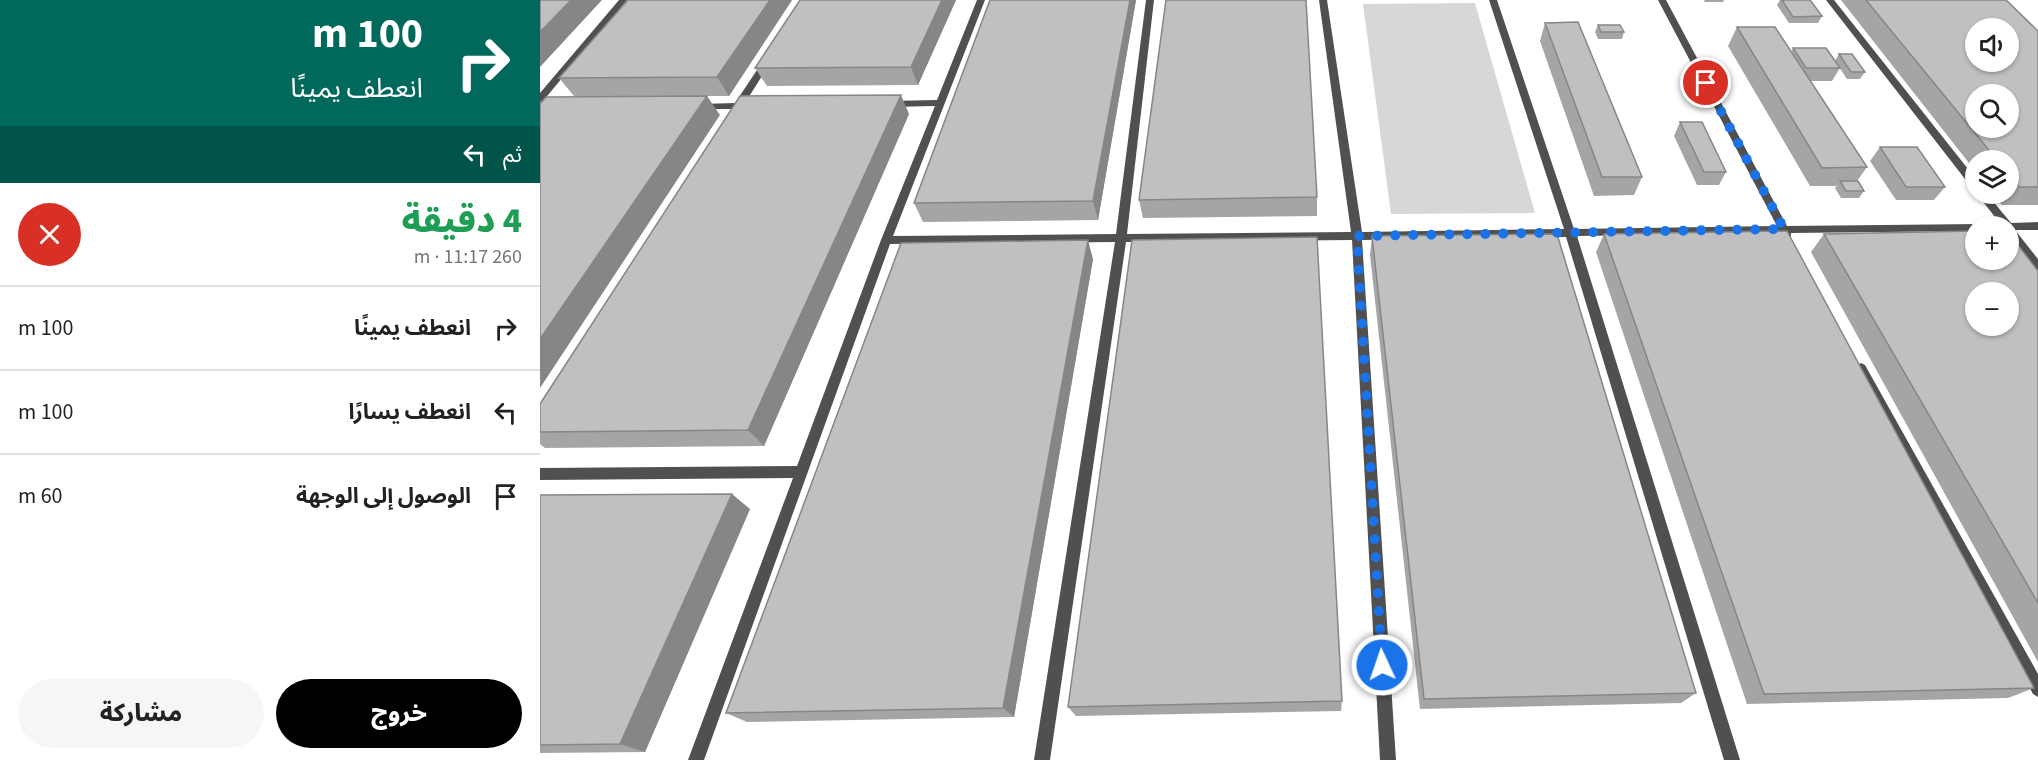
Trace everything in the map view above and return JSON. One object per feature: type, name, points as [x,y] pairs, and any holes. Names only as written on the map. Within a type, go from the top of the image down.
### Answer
[{"type":"street","points":[[540,99],[623,0]]},
{"type":"street","points":[[696,760],[799,472],[886,240],[981,0]]},
{"type":"street","points":[[1042,760],[1121,237],[1150,0]]},
{"type":"street","points":[[1323,0],[1357,236],[1388,760]]},
{"type":"street","points":[[1493,0],[1570,232],[1732,760]]},
{"type":"street","points":[[1662,0],[1796,250]]},
{"type":"street","points":[[1830,0],[1965,172]]},
{"type":"street","points":[[733,116],[775,48]]},
{"type":"street","points":[[880,104],[940,103]]},
{"type":"street","points":[[692,107],[762,106]]},
{"type":"street","points":[[540,108],[552,107]]},
{"type":"street","points":[[1990,204],[1999,216]]},
{"type":"street","points":[[2019,227],[2038,226]]},
{"type":"street","points":[[886,240],[1965,227]]},
{"type":"street","points":[[2019,242],[2038,267]]},
{"type":"street","points":[[1853,355],[2038,689]]},
{"type":"street","points":[[540,474],[799,472]]},
{"type":"shaded area","points":[[1475,3],[1535,213],[1391,214],[1363,4]]},
{"type":"building","points":[[540,0],[571,0],[540,32]]},
{"type":"building","points":[[628,0],[770,0],[717,77],[559,78]]},
{"type":"building","points":[[800,0],[942,0],[911,67],[755,68]]},
{"type":"building","points":[[990,0],[1130,0],[1093,201],[914,203]]},
{"type":"building","points":[[1166,0],[1306,0],[1317,197],[1139,200]]},
{"type":"building","points":[[1782,0],[1810,0],[1822,16],[1793,17]]},
{"type":"building","points":[[1866,0],[2006,0],[2038,31],[2038,187],[2019,187],[2019,150],[1989,150],[1979,138],[2019,138],[2019,84],[1965,84],[1965,121]]},
{"type":"building","points":[[1578,22],[1642,177],[1602,177],[1545,23]]},
{"type":"building","points":[[1598,25],[1620,25],[1624,32],[1601,32]]},
{"type":"building","points":[[1737,27],[1775,27],[1867,167],[1822,168]]},
{"type":"building","points":[[1793,48],[1826,48],[1840,68],[1806,68]]},
{"type":"building","points":[[1839,54],[1852,54],[1865,72],[1851,72]]},
{"type":"building","points":[[901,95],[748,430],[540,432],[540,404],[740,96]]},
{"type":"building","points":[[707,96],[540,339],[540,104],[546,97]]},
{"type":"building","points":[[1680,122],[1702,122],[1726,172],[1704,172]]},
{"type":"building","points":[[1880,147],[1917,147],[1945,187],[1906,187]]},
{"type":"building","points":[[1840,181],[1858,181],[1864,191],[1846,191]]},
{"type":"building","points":[[1787,231],[2034,688],[1764,694],[1604,234]]},
{"type":"building","points":[[1965,231],[1965,270],[2019,270],[2019,246],[2038,271],[2038,603],[1824,234]]},
{"type":"building","points":[[1557,234],[1696,693],[1424,699],[1372,236]]},
{"type":"building","points":[[1317,237],[1342,701],[1068,707],[1132,240]]},
{"type":"building","points":[[1088,240],[1003,708],[726,713],[901,243]]},
{"type":"building","points":[[732,494],[620,744],[540,745],[540,495]]},
{"type":"route","points":[[1382,665],[1357,236],[1784,229],[1706,83]]}]
